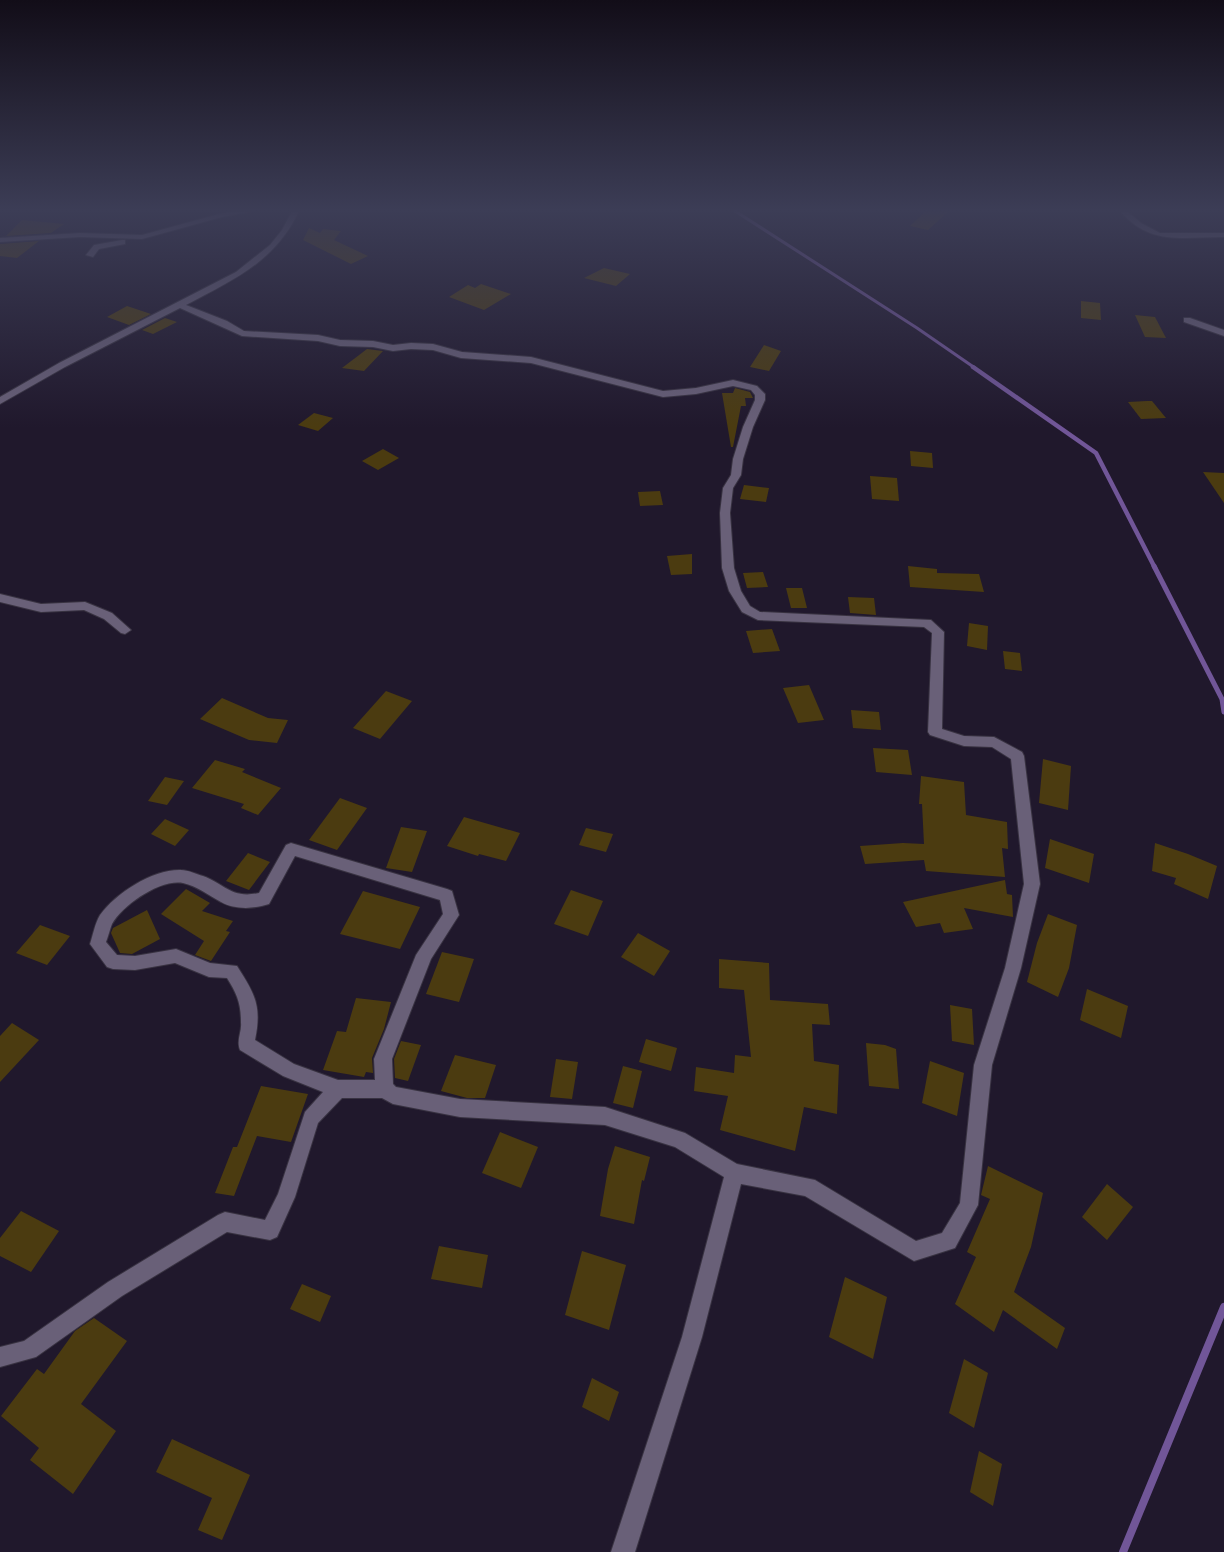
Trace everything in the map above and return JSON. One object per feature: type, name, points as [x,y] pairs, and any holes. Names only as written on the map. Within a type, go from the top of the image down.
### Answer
[{"type":"street","points":[[0,401],[119,335],[221,283]]},
{"type":"street","points":[[180,305],[224,323],[242,333],[318,338],[340,343],[373,344],[393,348],[411,346],[433,347],[461,356],[531,360],[663,394],[733,383],[754,388],[760,394],[760,400],[748,426],[738,459],[736,475],[728,488],[725,513],[728,568],[735,591],[746,609],[758,616],[928,623],[938,632],[935,732],[964,741],[994,742],[1017,756],[1032,884],[1013,968],[983,1065],[969,1205],[948,1241],[914,1251],[868,1220],[808,1187],[734,1173],[679,1139],[605,1116],[460,1108],[393,1095],[384,1089],[338,1089],[289,1070],[246,1044],[250,1024],[247,996],[231,971],[208,970],[176,956],[135,963],[112,962],[98,944],[106,920],[125,899],[151,882],[181,876],[201,882],[227,898],[250,902],[264,899],[291,849],[447,896],[451,915],[424,955],[382,1058],[384,1089]]},
{"type":"street","points":[[1187,320],[1224,333]]},
{"type":"street","points":[[0,391],[11,394]]},
{"type":"street","points":[[0,598],[41,608],[85,606],[108,616],[126,630]]},
{"type":"street","points":[[0,1358],[29,1350],[115,1290],[225,1222],[270,1230],[286,1198],[311,1118],[338,1089]]},
{"type":"street","points":[[623,1552],[692,1337],[734,1173]]},
{"type":"building","points":[[606,283],[619,283],[616,286]]},
{"type":"building","points":[[481,284],[511,294],[484,310],[449,297],[468,285],[475,288]]},
{"type":"building","points":[[1081,301],[1100,303],[1101,320],[1081,318]]},
{"type":"building","points":[[127,306],[151,314],[129,325],[107,317]]},
{"type":"building","points":[[1135,315],[1155,317],[1166,338],[1145,337]]},
{"type":"building","points":[[165,318],[177,322],[153,334],[142,330]]},
{"type":"building","points":[[764,345],[781,351],[769,371],[750,367]]},
{"type":"building","points":[[367,349],[383,351],[364,371],[342,368]]},
{"type":"building","points":[[735,388],[750,392],[753,398],[745,398],[746,406],[741,406],[733,447],[731,447],[722,393],[733,393]]},
{"type":"building","points":[[1152,401],[1166,418],[1141,419],[1128,402]]},
{"type":"building","points":[[314,413],[333,418],[318,431],[298,425]]},
{"type":"building","points":[[383,449],[399,458],[378,470],[362,461]]},
{"type":"building","points":[[910,451],[932,453],[933,468],[911,466]]},
{"type":"building","points":[[1203,472],[1224,473],[1224,503]]},
{"type":"building","points":[[870,476],[897,478],[899,501],[872,499]]},
{"type":"building","points":[[744,485],[769,488],[766,502],[740,499]]},
{"type":"building","points":[[660,491],[663,505],[640,506],[638,492]]},
{"type":"building","points":[[692,554],[692,574],[671,575],[667,556]]},
{"type":"building","points":[[908,566],[937,569],[937,573],[979,574],[984,592],[910,587]]},
{"type":"building","points":[[763,572],[768,587],[747,588],[743,573]]},
{"type":"building","points":[[786,588],[802,588],[807,608],[791,608]]},
{"type":"building","points":[[848,597],[874,598],[876,615],[850,613]]},
{"type":"building","points":[[969,623],[988,626],[987,650],[967,646]]},
{"type":"building","points":[[772,629],[780,651],[753,653],[746,631]]},
{"type":"building","points":[[1003,651],[1020,653],[1022,671],[1005,669]]},
{"type":"building","points":[[809,685],[824,720],[798,723],[783,688]]},
{"type":"building","points":[[386,691],[412,701],[380,739],[353,728]]},
{"type":"building","points":[[222,698],[268,718],[288,720],[277,743],[249,740],[200,719]]},
{"type":"building","points":[[851,710],[879,712],[881,730],[853,728]]},
{"type":"building","points":[[873,748],[908,750],[912,775],[876,772]]},
{"type":"building","points":[[1043,759],[1071,766],[1068,810],[1039,803]]},
{"type":"building","points":[[215,760],[245,769],[242,772],[281,788],[258,815],[241,808],[244,804],[192,788]]},
{"type":"building","points":[[921,776],[964,782],[966,815],[1007,822],[1008,849],[1002,848],[1005,877],[926,871],[924,860],[865,864],[860,846],[903,843],[924,844],[922,804],[919,804]]},
{"type":"building","points":[[165,777],[184,781],[167,805],[148,801]]},
{"type":"building","points":[[340,798],[367,808],[337,850],[309,840]]},
{"type":"building","points":[[464,817],[520,833],[506,861],[479,854],[478,856],[447,846]]},
{"type":"building","points":[[165,819],[189,830],[175,846],[151,834]]},
{"type":"building","points":[[401,827],[427,831],[412,872],[386,868]]},
{"type":"building","points":[[586,828],[613,834],[606,852],[579,845]]},
{"type":"building","points":[[1050,839],[1094,854],[1089,883],[1045,868]]},
{"type":"building","points":[[1155,843],[1217,866],[1208,899],[1174,884],[1176,878],[1152,871]]},
{"type":"building","points":[[248,853],[270,862],[249,890],[226,881]]},
{"type":"building","points":[[1005,880],[1007,894],[1012,895],[1013,917],[964,908],[973,929],[944,933],[940,923],[916,927],[903,902]]},
{"type":"building","points":[[186,889],[210,903],[202,911],[233,921],[226,931],[230,932],[211,961],[195,955],[204,941],[161,914]]},
{"type":"building","points":[[571,890],[603,901],[588,936],[554,924]]},
{"type":"building","points":[[363,891],[420,907],[400,949],[340,934]]},
{"type":"building","points":[[147,910],[160,939],[132,954],[120,953],[111,933],[113,928]]},
{"type":"building","points":[[1048,914],[1077,925],[1069,968],[1058,997],[1027,982],[1037,943]]},
{"type":"building","points":[[40,925],[70,936],[47,965],[16,953]]},
{"type":"building","points":[[638,933],[670,951],[654,976],[621,957]]},
{"type":"building","points":[[442,952],[474,959],[459,1002],[426,994]]},
{"type":"building","points":[[719,959],[769,963],[770,1000],[828,1004],[830,1025],[812,1024],[814,1061],[839,1065],[837,1114],[804,1107],[795,1151],[720,1130],[728,1096],[694,1091],[696,1067],[734,1073],[735,1055],[751,1057],[744,990],[719,988]]},
{"type":"building","points":[[1087,989],[1128,1006],[1121,1038],[1080,1020]]},
{"type":"building","points":[[356,998],[391,1002],[384,1029],[372,1058],[373,1073],[366,1072],[364,1077],[323,1070],[337,1031],[346,1032]]},
{"type":"building","points":[[950,1005],[972,1009],[974,1045],[952,1041]]},
{"type":"building","points":[[12,1023],[39,1040],[0,1082],[0,1036]]},
{"type":"building","points":[[646,1039],[677,1048],[671,1071],[639,1062]]},
{"type":"building","points":[[401,1041],[421,1045],[408,1081],[395,1078],[394,1059]]},
{"type":"building","points":[[866,1043],[885,1045],[896,1049],[899,1089],[869,1086]]},
{"type":"building","points":[[455,1055],[496,1065],[485,1098],[467,1098],[441,1091]]},
{"type":"building","points":[[556,1059],[578,1062],[572,1099],[550,1097]]},
{"type":"building","points":[[930,1061],[964,1073],[957,1116],[922,1103]]},
{"type":"building","points":[[623,1066],[642,1071],[633,1108],[613,1103]]},
{"type":"building","points":[[261,1086],[308,1094],[291,1142],[257,1136],[234,1196],[215,1193],[233,1147],[237,1147]]},
{"type":"building","points":[[500,1132],[538,1147],[521,1188],[482,1173]]},
{"type":"building","points":[[615,1146],[650,1157],[644,1181],[642,1180],[634,1224],[600,1216],[608,1169]]},
{"type":"building","points":[[988,1166],[1043,1193],[1031,1247],[1014,1292],[1065,1328],[1057,1349],[1003,1310],[994,1332],[955,1304],[976,1257],[967,1252],[990,1199],[981,1195]]},
{"type":"building","points":[[1107,1184],[1133,1207],[1107,1240],[1082,1217]]},
{"type":"building","points":[[21,1211],[59,1231],[31,1272],[0,1256],[0,1238]]},
{"type":"building","points":[[439,1246],[488,1255],[482,1288],[431,1279]]},
{"type":"building","points":[[582,1251],[626,1265],[609,1330],[565,1315]]},
{"type":"building","points":[[845,1277],[887,1297],[873,1359],[829,1337]]},
{"type":"building","points":[[302,1284],[331,1296],[320,1322],[290,1309]]},
{"type":"building","points":[[94,1318],[127,1341],[81,1404],[116,1431],[73,1494],[30,1460],[39,1448],[1,1416],[37,1369],[44,1374],[75,1331]]},
{"type":"building","points":[[964,1359],[988,1373],[974,1428],[949,1413]]},
{"type":"building","points":[[592,1378],[619,1392],[609,1421],[582,1407]]},
{"type":"building","points":[[172,1439],[250,1475],[222,1540],[198,1530],[212,1498],[156,1472]]},
{"type":"building","points":[[979,1451],[1002,1464],[993,1506],[970,1492]]},
{"type":"waterway","points":[[848,283],[975,368]]},
{"type":"waterway","points":[[973,367],[1096,453],[1155,568]]},
{"type":"waterway","points":[[1154,566],[1222,699],[1224,712]]},
{"type":"waterway","points":[[1123,1552],[1224,1307]]}]
